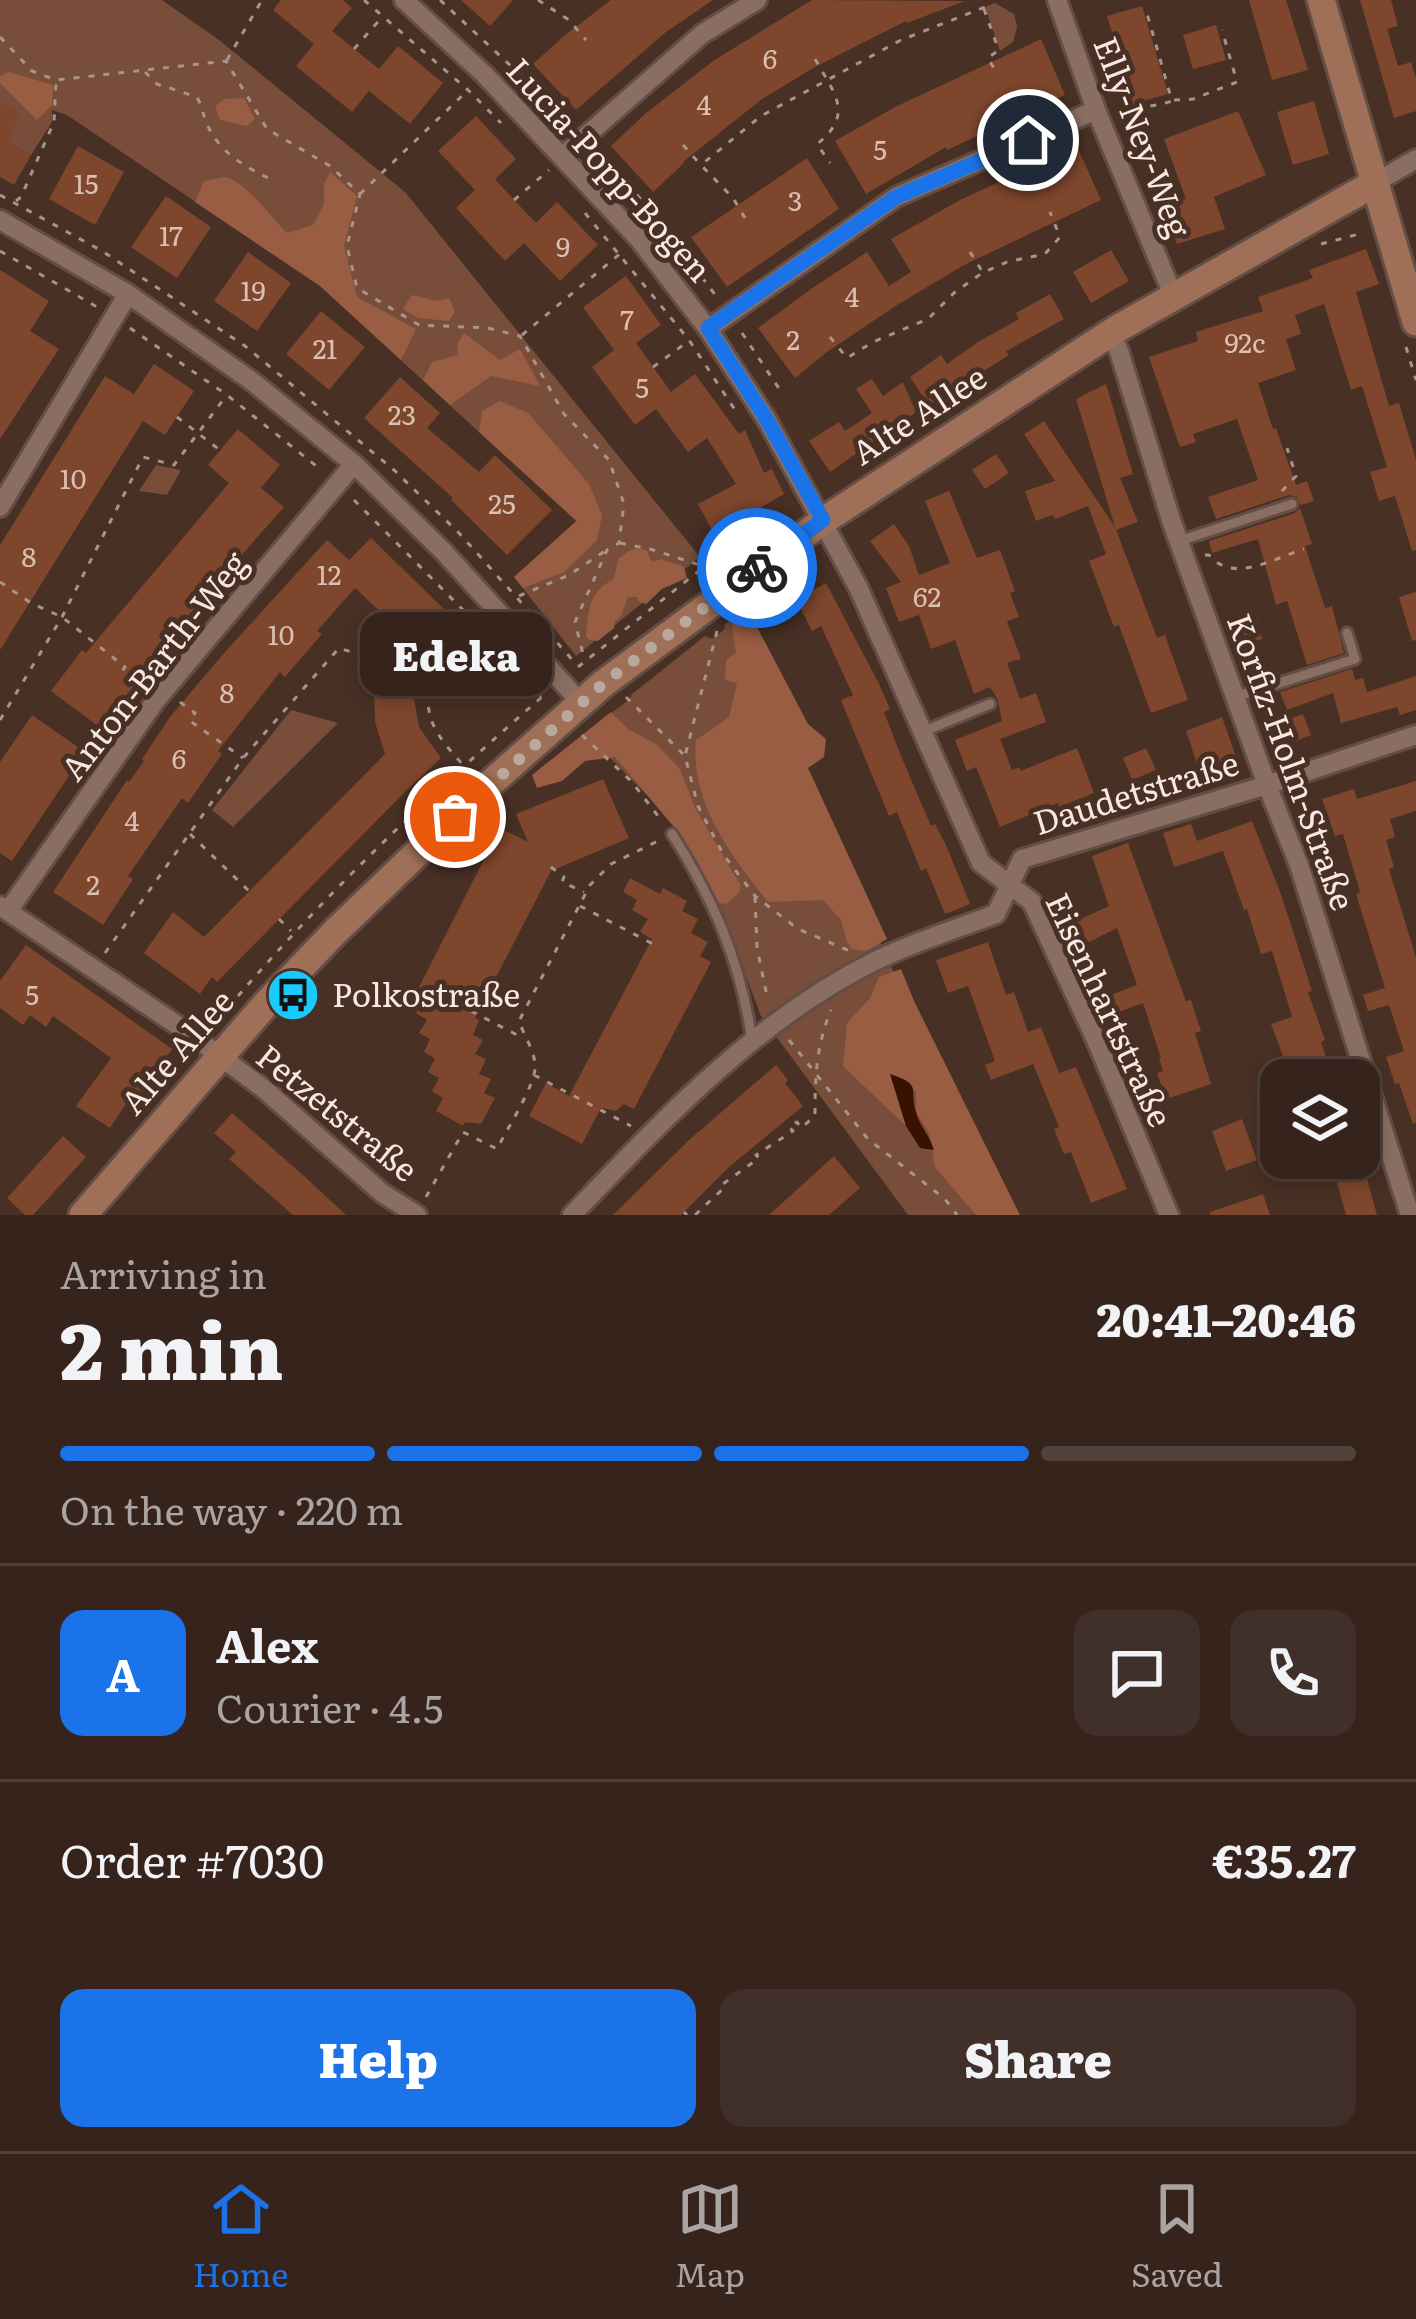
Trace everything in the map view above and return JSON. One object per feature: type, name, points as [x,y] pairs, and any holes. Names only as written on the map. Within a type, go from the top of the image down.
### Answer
[{"type":"street","name":"Lucia-Popp-Bogen","points":[[404,0],[485,75],[638,238],[708,328],[823,520]]},
{"type":"street","points":[[562,155],[702,34],[757,0]]},
{"type":"street","name":"Elly-Ney-Weg","points":[[1057,0],[1098,115],[1173,295]]},
{"type":"street","points":[[1321,0],[1416,322]]},
{"type":"street","points":[[708,328],[896,197],[1098,115]]},
{"type":"street","points":[[1375,183],[1416,159]]},
{"type":"street","name":"Alte Allee","points":[[83,1215],[335,932],[485,788],[647,649],[823,520],[1110,333],[1375,183]]},
{"type":"street","points":[[0,220],[128,293],[243,375],[354,464],[443,551],[581,703]]},
{"type":"street","points":[[0,507],[128,293]]},
{"type":"street","name":"Korfiz-Holm-Straße","points":[[1110,333],[1182,549],[1299,866],[1410,1215]]},
{"type":"street","name":"Anton-Barth-Weg","points":[[4,909],[156,700],[354,464]]},
{"type":"street","name":"Eisenhartstraße","points":[[823,520],[858,587],[981,863],[1032,902],[1169,1215]]},
{"type":"street","name":"Daudetstraße","points":[[572,1215],[648,1135],[774,1022],[877,959],[996,914],[1022,859],[1416,735]]},
{"type":"street","name":"Petzetstraße","points":[[4,909],[220,1056],[416,1215]]},
{"type":"lane","points":[[1182,549],[1292,504]]},
{"type":"lane","points":[[1235,697],[1355,659],[1347,633]]},
{"type":"lane","points":[[922,732],[990,704]]},
{"type":"lane","points":[[672,834],[724,928],[746,999],[752,1041]]},
{"type":"path","points":[[226,61],[262,0]]},
{"type":"path","points":[[364,0],[500,122]]},
{"type":"path","points":[[538,0],[569,20],[586,40]]},
{"type":"path","points":[[978,0],[999,51],[988,58],[997,74]]},
{"type":"path","points":[[701,165],[761,116],[901,40],[983,7]]},
{"type":"path","points":[[1146,10],[1172,100]]},
{"type":"path","points":[[354,49],[383,15]]},
{"type":"path","points":[[1098,115],[1192,99],[1237,82],[1222,30]]},
{"type":"path","points":[[0,37],[32,71],[56,80],[226,61]]},
{"type":"path","points":[[815,59],[839,102],[838,121],[817,143],[830,163]]},
{"type":"path","points":[[226,61],[267,129],[329,166],[360,194]]},
{"type":"path","points":[[143,70],[157,84],[197,97],[221,147],[242,166],[274,181]]},
{"type":"path","points":[[15,202],[54,122],[56,80]]},
{"type":"path","points":[[468,90],[360,194],[347,246],[357,288],[419,325],[488,328],[520,336],[564,415],[609,460],[624,503],[619,543]]},
{"type":"path","points":[[682,145],[733,198],[745,218]]},
{"type":"path","points":[[514,200],[548,170]]},
{"type":"path","points":[[577,203],[689,340],[742,420],[767,420]]},
{"type":"path","points":[[830,337],[847,358],[928,319],[982,273],[1006,262],[1045,254],[1060,237],[1050,212]]},
{"type":"path","points":[[0,250],[114,316],[227,395],[338,484],[477,624],[542,698]]},
{"type":"path","points":[[970,252],[982,273]]},
{"type":"path","points":[[520,336],[620,253]]},
{"type":"path","points":[[653,367],[689,340]]},
{"type":"path","points":[[0,720],[62,617],[142,458],[174,465],[243,375]]},
{"type":"path","points":[[177,417],[220,451]]},
{"type":"path","points":[[1267,512],[1296,476],[1287,448]]},
{"type":"path","points":[[502,614],[517,596],[569,575],[619,543],[705,566]]},
{"type":"path","points":[[1182,549],[1208,555],[1218,566],[1235,571],[1304,549]]},
{"type":"path","points":[[585,662],[574,622],[607,550]]},
{"type":"path","points":[[0,582],[62,617],[125,667],[121,673],[134,683]]},
{"type":"path","points":[[477,624],[437,665],[427,696],[435,730],[485,788]]},
{"type":"path","points":[[716,624],[712,660],[685,756],[698,806],[723,854],[755,896],[798,928],[877,959]]},
{"type":"path","points":[[94,970],[243,758],[338,649],[379,662]]},
{"type":"path","points":[[418,673],[430,677]]},
{"type":"path","points":[[622,698],[685,756]]},
{"type":"path","points":[[179,702],[195,713],[190,721],[243,758]]},
{"type":"path","points":[[416,1215],[463,1132],[497,1149],[535,1075],[533,1054],[519,1022],[585,893],[611,864],[672,834],[632,782],[579,733]]},
{"type":"path","points":[[188,832],[249,891]]},
{"type":"path","points":[[551,867],[564,877],[562,882],[585,893]]},
{"type":"path","points":[[755,896],[757,948],[774,1022],[868,1139],[944,1199],[957,1215]]},
{"type":"path","points":[[579,905],[655,946]]},
{"type":"path","points":[[789,1127],[797,1122],[801,1128],[815,1116],[820,1036],[838,982]]},
{"type":"path","points":[[471,1011],[524,1038]]},
{"type":"path","points":[[535,1075],[648,1135]]},
{"type":"path","points":[[756,1155],[793,1131],[784,1120]]},
{"type":"path","points":[[723,1184],[759,1158],[751,1149]]},
{"type":"path","points":[[694,1215],[725,1187],[718,1178]]},
{"type":"shaded area","points":[[0,0],[162,0],[219,40],[405,192],[700,557],[576,656],[514,577],[576,521],[320,286],[67,115],[52,110],[52,122],[31,155],[7,141],[0,103]]},
{"type":"shaded area","points":[[995,3],[1014,14],[1017,27],[1013,42],[1000,51],[985,7]]},
{"type":"shaded area","points":[[9,72],[53,85],[52,105],[37,120],[0,83],[0,76]]},
{"type":"shaded area","points":[[244,98],[255,119],[247,126],[220,120],[215,106],[225,99]]},
{"type":"shaded area","points":[[330,172],[357,196],[344,246],[357,297],[416,329],[401,360],[320,286],[195,202],[204,181],[225,177],[250,193],[287,233],[313,225],[324,205],[324,184]]},
{"type":"shaded area","points":[[412,295],[437,301],[449,298],[455,312],[449,321],[418,318],[403,309]]},
{"type":"shaded area","points":[[464,333],[500,360],[520,349],[540,386],[491,376],[450,405],[423,380],[432,362],[458,355],[457,344]]},
{"type":"shaded area","points":[[500,401],[528,413],[589,484],[602,515],[597,540],[564,572],[523,588],[514,577],[577,521],[479,432],[482,411]]},
{"type":"shaded area","points":[[156,465],[181,470],[167,495],[139,491]]},
{"type":"shaded area","points":[[638,548],[647,551],[652,562],[662,559],[684,567],[687,578],[662,589],[646,604],[628,597],[614,628],[598,641],[589,640],[591,602],[614,579],[618,559]]},
{"type":"shaded area","points":[[748,610],[808,724],[826,739],[824,757],[808,768],[887,939],[866,951],[852,949],[841,920],[823,900],[768,902],[727,847],[706,807],[696,740],[729,717],[737,684],[725,679],[726,660],[736,653],[731,620]]},
{"type":"shaded area","points":[[731,620],[1004,1215],[908,1215],[761,1016],[722,913],[673,821],[585,733],[705,636],[712,639],[724,630]]},
{"type":"shaded area","points":[[291,710],[338,723],[233,827],[212,810]]},
{"type":"shaded area","points":[[611,712],[628,729],[656,744],[680,769],[695,808],[741,886],[726,904],[714,902],[674,827],[615,757],[585,761],[562,781],[537,788],[532,775]]},
{"type":"shaded area","points":[[901,969],[1020,1215],[976,1215],[935,1167],[930,1135],[916,1112],[916,1092],[891,1075],[906,1126],[843,1066],[847,1023],[870,998],[879,977]]},
{"type":"shaded area","points":[[890,1074],[913,1088],[917,1117],[934,1150],[920,1148],[906,1126]]},
{"type":"building","points":[[281,0],[343,0],[352,8],[332,31],[379,69],[398,46],[443,83],[410,124],[369,91],[352,112],[296,66],[314,44],[273,10]]},
{"type":"building","points":[[461,0],[513,0],[490,26]]},
{"type":"building","points":[[611,0],[713,0],[666,32],[576,110],[533,64]]},
{"type":"building","points":[[812,0],[965,1],[906,21],[762,99],[653,192],[611,146],[713,61]]},
{"type":"building","points":[[1249,0],[1286,0],[1308,70],[1272,80]]},
{"type":"building","points":[[1360,0],[1391,0],[1398,26],[1387,29],[1398,66],[1411,62],[1416,111],[1394,118]]},
{"type":"building","points":[[1142,6],[1168,94],[1133,104],[1124,72],[1117,74],[1112,58],[1110,50],[1117,48],[1107,16]]},
{"type":"building","points":[[1216,25],[1226,60],[1193,69],[1183,35]]},
{"type":"building","points":[[1041,39],[1065,95],[946,147],[866,194],[835,141],[895,107]]},
{"type":"building","points":[[1314,101],[1329,154],[1293,165],[1277,112]]},
{"type":"building","points":[[0,103],[20,113],[7,141],[31,155],[14,185],[0,177]]},
{"type":"building","points":[[1147,107],[1152,125],[1132,131],[1127,113]]},
{"type":"building","points":[[1238,111],[1266,175],[1214,197],[1225,229],[1177,244],[1171,227],[1178,224],[1171,204],[1186,199],[1164,139]]},
{"type":"building","points":[[476,116],[516,159],[495,179],[514,200],[536,223],[557,202],[598,245],[560,281],[524,243],[505,261],[456,208],[475,190],[438,151]]},
{"type":"building","points":[[78,146],[124,172],[95,225],[49,199]]},
{"type":"building","points":[[1077,146],[1101,200],[964,265],[897,305],[795,378],[758,328],[867,252],[889,286],[911,272],[891,239],[960,200]]},
{"type":"building","points":[[807,158],[839,209],[727,287],[691,237]]},
{"type":"building","points":[[166,196],[211,227],[177,278],[131,247]]},
{"type":"building","points":[[1366,249],[1379,284],[1356,292],[1389,406],[1399,403],[1416,460],[1416,550],[1412,551],[1395,496],[1379,501],[1370,472],[1387,467],[1362,386],[1351,390],[1324,304],[1295,315],[1301,334],[1286,339],[1296,370],[1258,383],[1296,485],[1307,481],[1314,501],[1301,505],[1289,495],[1216,519],[1208,497],[1258,480],[1237,419],[1193,434],[1196,442],[1180,447],[1149,357],[1198,341],[1196,332],[1263,311],[1258,297],[1313,278],[1309,270]]},
{"type":"building","points":[[1111,250],[1129,281],[1091,303],[1073,272]]},
{"type":"building","points":[[248,252],[291,283],[257,331],[214,301]]},
{"type":"building","points":[[0,270],[49,301],[30,331],[59,349],[0,439]]},
{"type":"building","points":[[626,276],[661,325],[636,343],[671,392],[695,374],[739,434],[745,430],[764,473],[772,469],[784,494],[714,534],[698,504],[736,484],[707,438],[688,452],[656,409],[635,425],[592,367],[614,350],[583,307]]},
{"type":"building","points":[[1050,294],[1064,319],[1006,351],[1009,355],[929,406],[910,377],[941,355],[947,364]]},
{"type":"building","points":[[321,311],[365,347],[329,390],[286,354]]},
{"type":"building","points":[[154,364],[194,391],[165,435],[143,421],[0,650],[0,545],[105,376],[134,394]]},
{"type":"building","points":[[400,377],[440,413],[427,428],[479,472],[495,455],[552,510],[507,555],[453,498],[364,418]]},
{"type":"building","points":[[872,379],[883,396],[903,382],[916,412],[830,472],[809,441],[839,422],[845,431],[872,413],[856,389]]},
{"type":"building","points":[[1106,384],[1133,474],[1120,478],[1138,522],[1116,530],[1076,399]]},
{"type":"building","points":[[1044,421],[1115,527],[1157,638],[1165,635],[1188,700],[1151,713],[1119,625],[1114,627],[1089,561],[1106,554],[1088,506],[1036,521],[1025,491],[1055,481],[1024,434]]},
{"type":"building","points":[[238,429],[280,465],[261,488],[284,507],[181,624],[102,729],[51,691],[229,483],[208,465]]},
{"type":"building","points":[[996,454],[1009,473],[985,489],[972,470]]},
{"type":"building","points":[[949,491],[977,558],[1000,550],[1019,617],[1007,621],[1021,659],[1007,663],[1020,699],[1036,693],[1046,722],[1000,739],[1012,770],[1019,767],[1021,771],[1077,748],[1094,793],[1000,827],[976,767],[967,771],[955,740],[1002,721],[998,700],[990,687],[974,694],[955,640],[931,649],[919,615],[899,622],[886,588],[901,582],[870,541],[894,524],[909,546],[919,575],[950,563],[925,501]]},
{"type":"building","points":[[1300,508],[1312,544],[1305,546],[1325,608],[1332,606],[1344,653],[1307,665],[1287,601],[1276,605],[1258,539],[1212,553],[1209,541]]},
{"type":"building","points":[[371,538],[444,609],[434,619],[447,633],[421,665],[413,694],[419,727],[441,758],[217,982],[212,977],[200,994],[144,953],[173,912],[204,937],[385,754],[375,722],[374,680],[388,641],[399,629],[355,588],[317,631],[322,634],[285,677],[280,672],[218,751],[222,754],[188,803],[182,798],[128,876],[133,879],[103,925],[53,892],[170,717],[224,653],[327,540],[349,560]]},
{"type":"building","points":[[826,583],[879,684],[901,756],[970,904],[945,914],[897,812],[889,816],[841,700],[853,695],[821,626],[812,631],[796,599]]},
{"type":"building","points":[[1416,592],[1416,640],[1412,641],[1399,597]]},
{"type":"building","points":[[1257,620],[1262,639],[1246,644],[1240,625]]},
{"type":"building","points":[[1352,669],[1355,680],[1363,678],[1367,692],[1416,676],[1416,710],[1400,715],[1397,707],[1341,723],[1333,693],[1287,710],[1280,692]]},
{"type":"building","points":[[1303,714],[1311,735],[1286,745],[1278,723]]},
{"type":"building","points":[[32,715],[85,752],[12,861],[0,853],[0,762]]},
{"type":"building","points":[[1222,717],[1239,765],[1202,778],[1186,731]]},
{"type":"building","points":[[1146,748],[1156,770],[1132,780],[1123,758]]},
{"type":"building","points":[[603,779],[629,838],[551,871],[475,1018],[479,1020],[473,1035],[483,1040],[475,1054],[486,1059],[479,1074],[491,1079],[484,1093],[495,1098],[481,1124],[465,1122],[463,1126],[436,1111],[443,1098],[432,1091],[439,1078],[428,1072],[435,1059],[424,1052],[430,1039],[419,1033],[427,1020],[416,1013],[423,1000],[415,995],[500,828],[528,842],[516,814]]},
{"type":"building","points":[[1416,781],[1416,811],[1390,819],[1395,837],[1386,840],[1394,867],[1389,869],[1416,958],[1413,1124],[1386,1057],[1404,1051],[1389,1005],[1368,1011],[1363,995],[1385,988],[1343,834],[1335,836],[1322,799],[1354,789],[1357,799]]},
{"type":"building","points":[[1252,821],[1312,991],[1308,992],[1327,1059],[1284,1059],[1271,1024],[1292,1017],[1272,951],[1261,954],[1223,851],[1174,867],[1163,833],[1191,824],[1197,841]]},
{"type":"building","points":[[1128,843],[1186,1001],[1191,1000],[1201,1031],[1195,1033],[1211,1084],[1166,1099],[1157,1073],[1163,1071],[1161,1058],[1143,1003],[1111,1015],[1105,997],[1137,985],[1117,928],[1081,946],[1070,924],[1109,906],[1092,856]]},
{"type":"building","points":[[630,878],[660,894],[663,888],[687,901],[682,911],[698,919],[691,933],[708,942],[700,956],[711,962],[634,1109],[624,1104],[616,1111],[601,1108],[582,1144],[529,1116],[546,1083],[569,1096],[652,939],[640,932],[648,919],[632,910],[637,900],[623,892]]},
{"type":"building","points":[[988,942],[1006,995],[1014,992],[1028,1032],[1041,1027],[1059,1073],[1076,1067],[1127,1189],[1091,1203],[1071,1152],[1064,1154],[1054,1129],[1059,1127],[1033,1064],[991,1080],[985,1065],[995,1061],[968,986],[948,993],[936,960]]},
{"type":"building","points":[[26,945],[172,1049],[133,1107],[127,1102],[110,1128],[76,1106],[111,1058],[53,1016],[46,1027],[30,1015],[23,1025],[0,1008],[0,981]]},
{"type":"building","points":[[776,1065],[803,1106],[729,1167],[681,1215],[613,1215],[688,1141]]},
{"type":"building","points":[[232,1113],[346,1215],[293,1215],[229,1159],[236,1152],[214,1133]]},
{"type":"building","points":[[1242,1119],[1257,1160],[1226,1171],[1212,1131]]},
{"type":"building","points":[[63,1136],[86,1157],[33,1215],[25,1215],[7,1198]]},
{"type":"building","points":[[834,1156],[860,1188],[829,1215],[769,1215]]},
{"type":"building","points":[[1336,1179],[1367,1179],[1377,1215],[1346,1215]]},
{"type":"building","points":[[1263,1194],[1270,1215],[1210,1215],[1210,1212]]},
{"type":"way so far","points":[[455,817],[604,683],[757,568]]},
{"type":"place","name":"Edeka","points":[[455,817]]},
{"type":"place","name":"Polkostraße","points":[[293,995]]},
{"type":"route","points":[[757,568],[823,520],[708,328],[896,197],[1028,140]]}]
